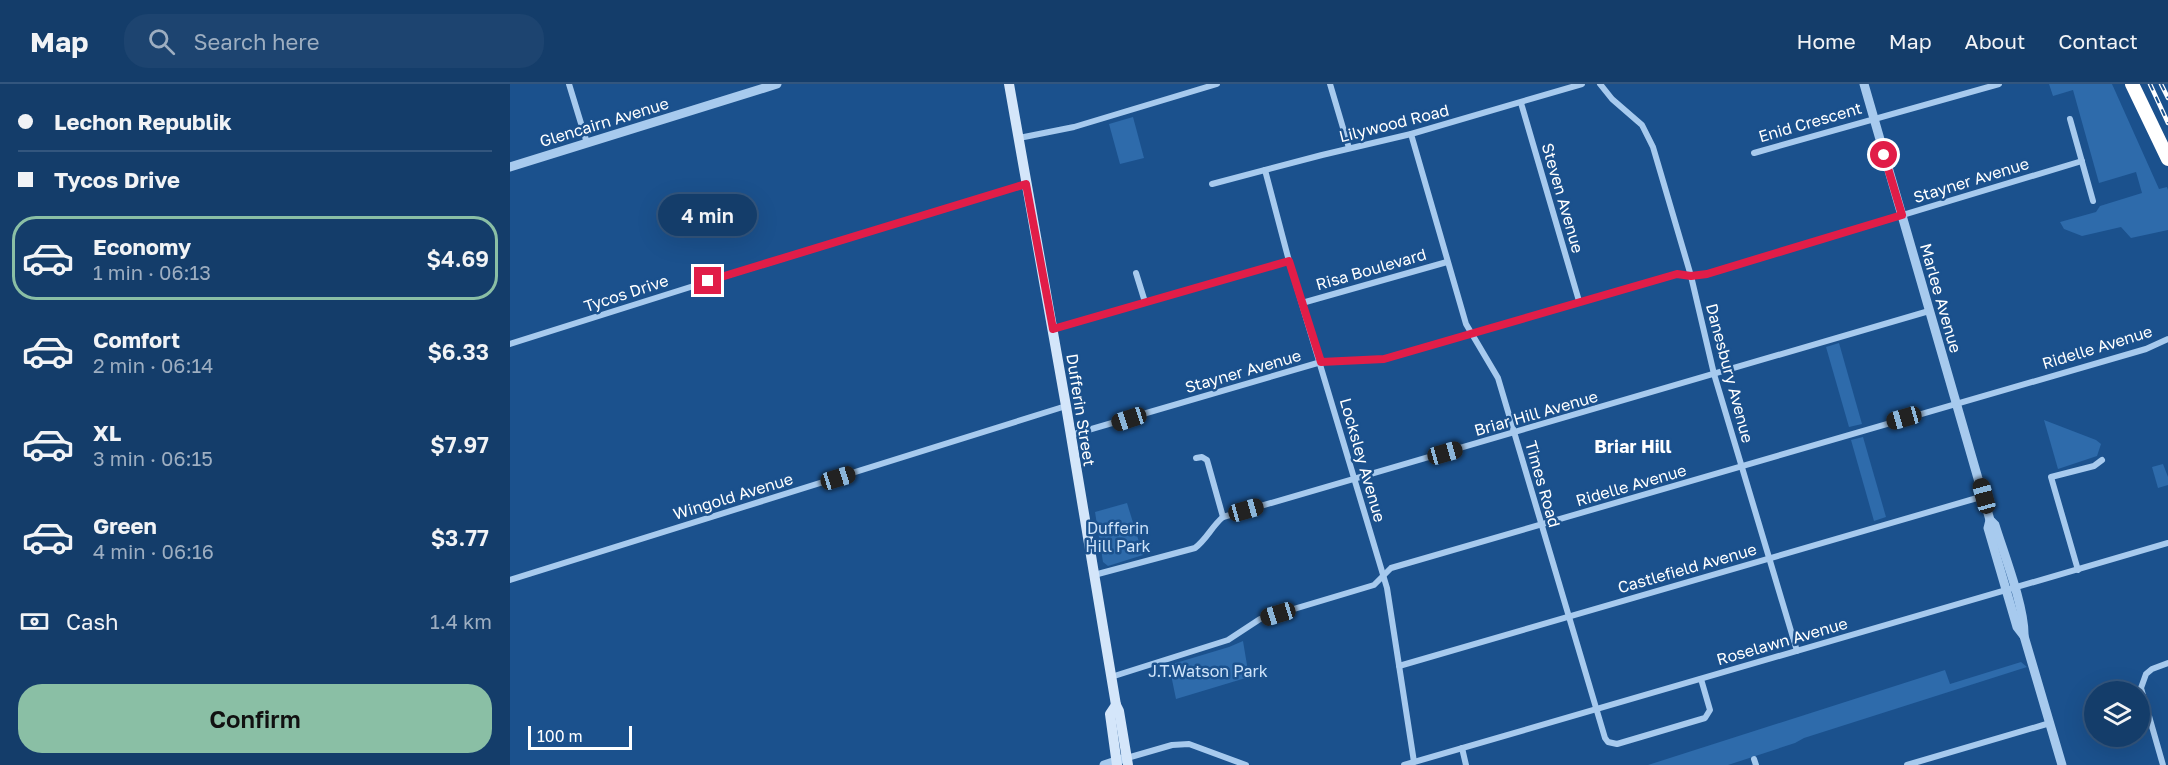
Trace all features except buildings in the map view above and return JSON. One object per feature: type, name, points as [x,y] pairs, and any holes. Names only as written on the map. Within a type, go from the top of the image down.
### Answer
[{"type":"highway","points":[[2132,84],[2168,159]]},
{"type":"main road","name":"Dufferin Street","points":[[1009,84],[1116,705],[1119,711],[1122,762]]},
{"type":"street","points":[[569,84],[587,143]]},
{"type":"street","name":"Glencairn Avenue","points":[[510,167],[777,84]]},
{"type":"street","points":[[1019,138],[1074,127],[1217,84]]},
{"type":"street","points":[[1330,84],[1349,148]]},
{"type":"street","name":"Lilywood Road","points":[[1212,184],[1411,134],[1582,84]]},
{"type":"street","name":"Danesbury Avenue","points":[[1600,84],[1617,104],[1642,125],[1651,140],[1691,276],[1714,374],[1797,651]]},
{"type":"street","name":"Marlee Avenue","points":[[1864,84],[1984,496],[1990,520],[1988,528],[2024,625],[2024,636],[2062,765]]},
{"type":"street","name":"Enid Crescent","points":[[1754,153],[1999,84]]},
{"type":"street","name":"Steven Avenue","points":[[1521,103],[1579,302]]},
{"type":"street","points":[[2070,119],[2094,201]]},
{"type":"street","name":"Times Road","points":[[1411,134],[1447,262],[1470,333],[1498,378],[1568,618],[1608,742],[1617,744],[1705,718],[1710,710],[1701,679]]},
{"type":"street","name":"Stayner Avenue","points":[[1071,435],[1321,362],[1384,359],[1677,274],[1691,276],[1707,274],[2082,161]]},
{"type":"street","name":"Locksley Avenue","points":[[1265,170],[1289,261],[1387,588],[1414,762]]},
{"type":"street","name":"Tycos Drive","points":[[510,344],[1026,184]]},
{"type":"street","points":[[1053,329],[1289,261]]},
{"type":"street","name":"Risa Boulevard","points":[[1302,303],[1447,262]]},
{"type":"street","points":[[1136,273],[1145,302]]},
{"type":"street","name":"Briar Hill Avenue","points":[[1223,517],[1929,310]]},
{"type":"street","name":"Ridelle Avenue","points":[[1112,677],[1228,640],[1260,619],[1374,585],[1391,568],[2146,349],[2168,339]]},
{"type":"street","name":"Wingold Avenue","points":[[510,580],[1066,406]]},
{"type":"street","points":[[1094,576],[1195,548],[1203,542],[1223,517],[1207,460],[1202,457],[1196,458]]},
{"type":"street","points":[[2078,570],[2051,477],[2094,466],[2102,460]]},
{"type":"street","name":"Castlefield Avenue","points":[[1399,666],[1984,496]]},
{"type":"street","name":"Roselawn Avenue","points":[[1404,765],[2168,543]]},
{"type":"street","points":[[2163,765],[2141,688],[2146,674],[2168,663]]},
{"type":"street","points":[[1907,765],[2050,723]]},
{"type":"street","points":[[1104,765],[1122,762],[1172,745],[1189,744],[1246,765]]},
{"type":"street","points":[[1462,748],[1466,765]]},
{"type":"green space","points":[[2049,84],[2112,84],[2159,189],[2167,187],[2168,230],[2131,238],[2121,227],[2082,236],[2064,229],[2060,222],[2096,212],[2100,206],[2142,193],[2136,172],[2099,183],[2073,90],[2053,96]]},
{"type":"green space","points":[[1133,117],[1144,158],[1120,164],[1109,124]]},
{"type":"green space","points":[[1839,343],[1862,424],[1849,427],[1826,347]]},
{"type":"green space","points":[[2044,420],[2096,440],[2101,444],[2097,456],[2058,469]]},
{"type":"green space","points":[[1863,437],[1886,517],[1874,521],[1851,440]]},
{"type":"green space","points":[[2163,464],[2168,477],[2168,485],[2158,488],[2152,467]]},
{"type":"green space","name":"Dufferin Hill Park","points":[[1127,503],[1143,555],[1108,566],[1103,562],[1095,512]]},
{"type":"green space","name":"J.T.Watson Park","points":[[1243,641],[1249,677],[1176,699],[1169,665]]},
{"type":"green space","points":[[2021,662],[2027,667],[1804,738],[1728,765],[1648,765],[1945,670],[1950,684]]},
{"type":"railway","points":[[2150,84],[2168,123]]},
{"type":"railway","points":[[2161,84],[2168,98]]},
{"type":"district","name":"Briar Hill","points":[[1633,447]]},
{"type":"route","points":[[708,281],[1026,184],[1053,329],[1289,261],[1321,362],[1384,359],[1677,274],[1691,276],[1707,274],[1902,215],[1884,155]]}]
